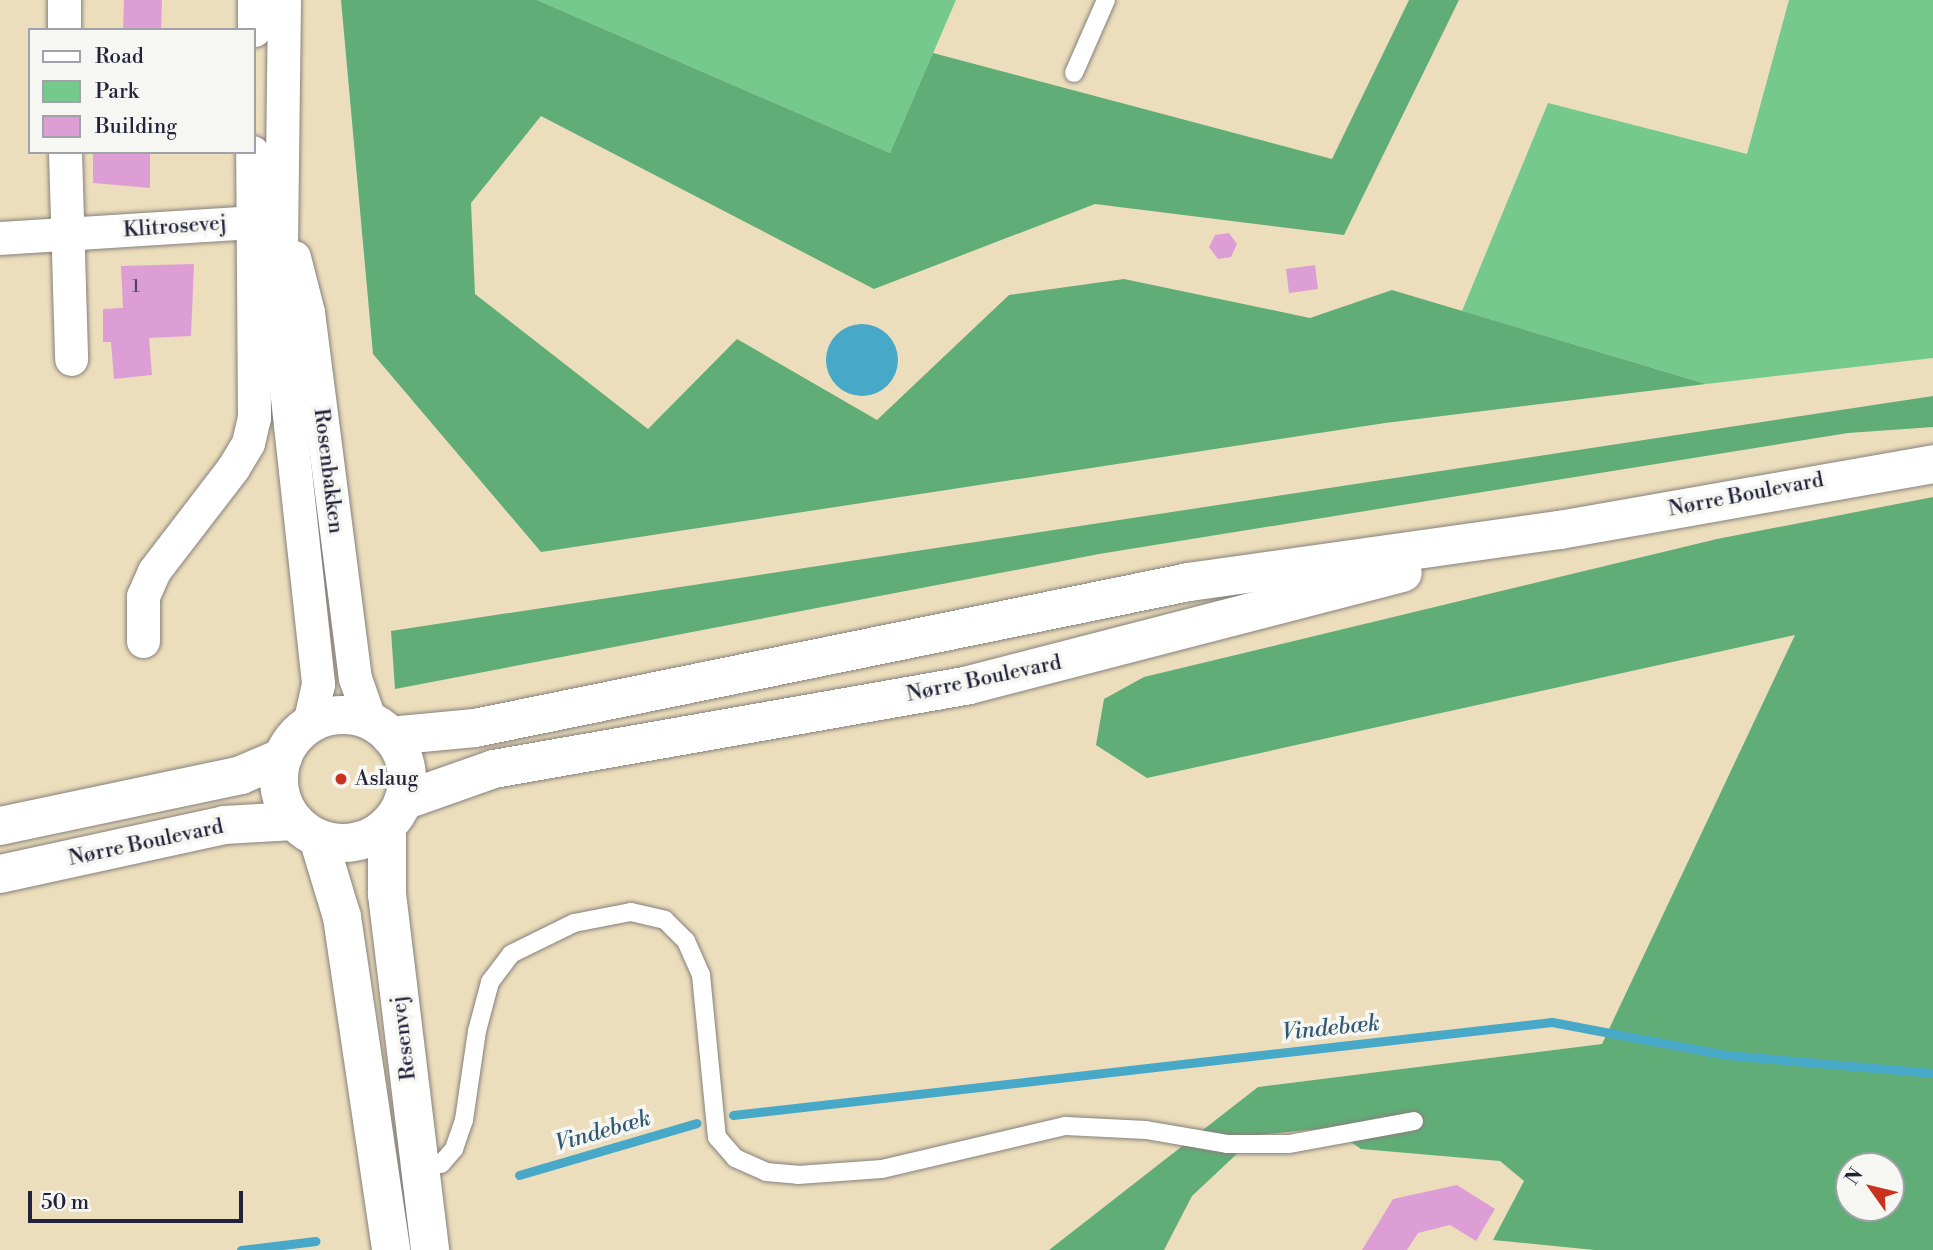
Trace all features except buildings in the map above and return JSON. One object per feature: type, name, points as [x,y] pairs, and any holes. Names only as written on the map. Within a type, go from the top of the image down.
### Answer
[{"type":"street","points":[[64,0],[64,28]]},
{"type":"street","points":[[254,0],[254,28]]},
{"type":"street","name":"Rosenbakken","points":[[284,0],[284,220],[280,333],[318,684],[309,724]]},
{"type":"street","points":[[65,154],[65,235],[71,359]]},
{"type":"street","points":[[143,641],[143,596],[154,571],[248,443],[254,418],[252,154]]},
{"type":"street","name":"Rosenbakken","points":[[284,220],[308,312],[355,678],[380,728]]},
{"type":"street","name":"Klitrosevej","points":[[0,239],[284,220]]},
{"type":"street","name":"Nørre Boulevard","points":[[380,728],[475,727],[1189,582],[1560,530],[1933,464]]},
{"type":"street","name":"Nørre Boulevard","points":[[395,813],[494,769],[968,685],[1560,530]]},
{"type":"street","points":[[0,826],[241,775],[283,757],[309,724],[339,715],[380,728],[406,767],[395,813],[354,842],[306,829],[280,790],[283,757]]},
{"type":"street","name":"Resenvej","points":[[395,813],[387,894],[430,1250]]},
{"type":"street","name":"Nørre Boulevard","points":[[0,874],[224,825],[306,829]]},
{"type":"street","name":"Resenvej","points":[[306,829],[342,917],[391,1250]]},
{"type":"lane","points":[[1074,73],[1105,0]]},
{"type":"lane","points":[[420,1168],[441,1164],[454,1149],[464,1120],[477,1031],[490,982],[512,954],[574,923],[631,912],[665,920],[686,942],[701,975],[717,1137],[735,1158],[766,1172],[797,1175],[882,1169],[1066,1126],[1146,1130],[1227,1144],[1289,1144],[1414,1121]]},
{"type":"green space","points":[[341,0],[537,0],[890,153],[933,53],[1332,159],[1409,0],[1459,0],[1344,235],[1095,204],[874,289],[541,116],[471,203],[475,294],[648,429],[737,339],[877,420],[1009,295],[1124,279],[1310,318],[1392,290],[1706,384],[1385,423],[541,552],[373,354]]},
{"type":"green space","points":[[537,0],[956,0],[890,153]]},
{"type":"green space","points":[[1789,0],[1933,0],[1933,358],[1706,384],[1462,311],[1548,103],[1747,154]]},
{"type":"green space","points":[[1933,396],[1933,427],[1848,433],[1099,554],[395,689],[391,631]]},
{"type":"green space","points":[[1933,497],[1933,1250],[1595,1250],[1493,1240],[1524,1181],[1500,1161],[1361,1149],[1330,1128],[1257,1135],[1192,1196],[1164,1250],[1049,1250],[1258,1087],[1602,1044],[1795,635],[1147,778],[1096,745],[1104,699],[1144,677],[1717,539]]},
{"type":"water","points":[[862,324],[882,330],[892,340],[898,360],[892,380],[882,390],[862,396],[842,390],[832,380],[826,360],[832,340],[842,330]]},
{"type":"waterway","name":"Vindebæk","points":[[733,1115],[1552,1022],[1727,1055],[1933,1073]]},
{"type":"waterway","name":"Vindebæk","points":[[519,1175],[697,1123]]},
{"type":"waterway","name":"Vindebæk","points":[[241,1250],[315,1241]]},
{"type":"place","name":"Aslaug","points":[[341,779]]}]
